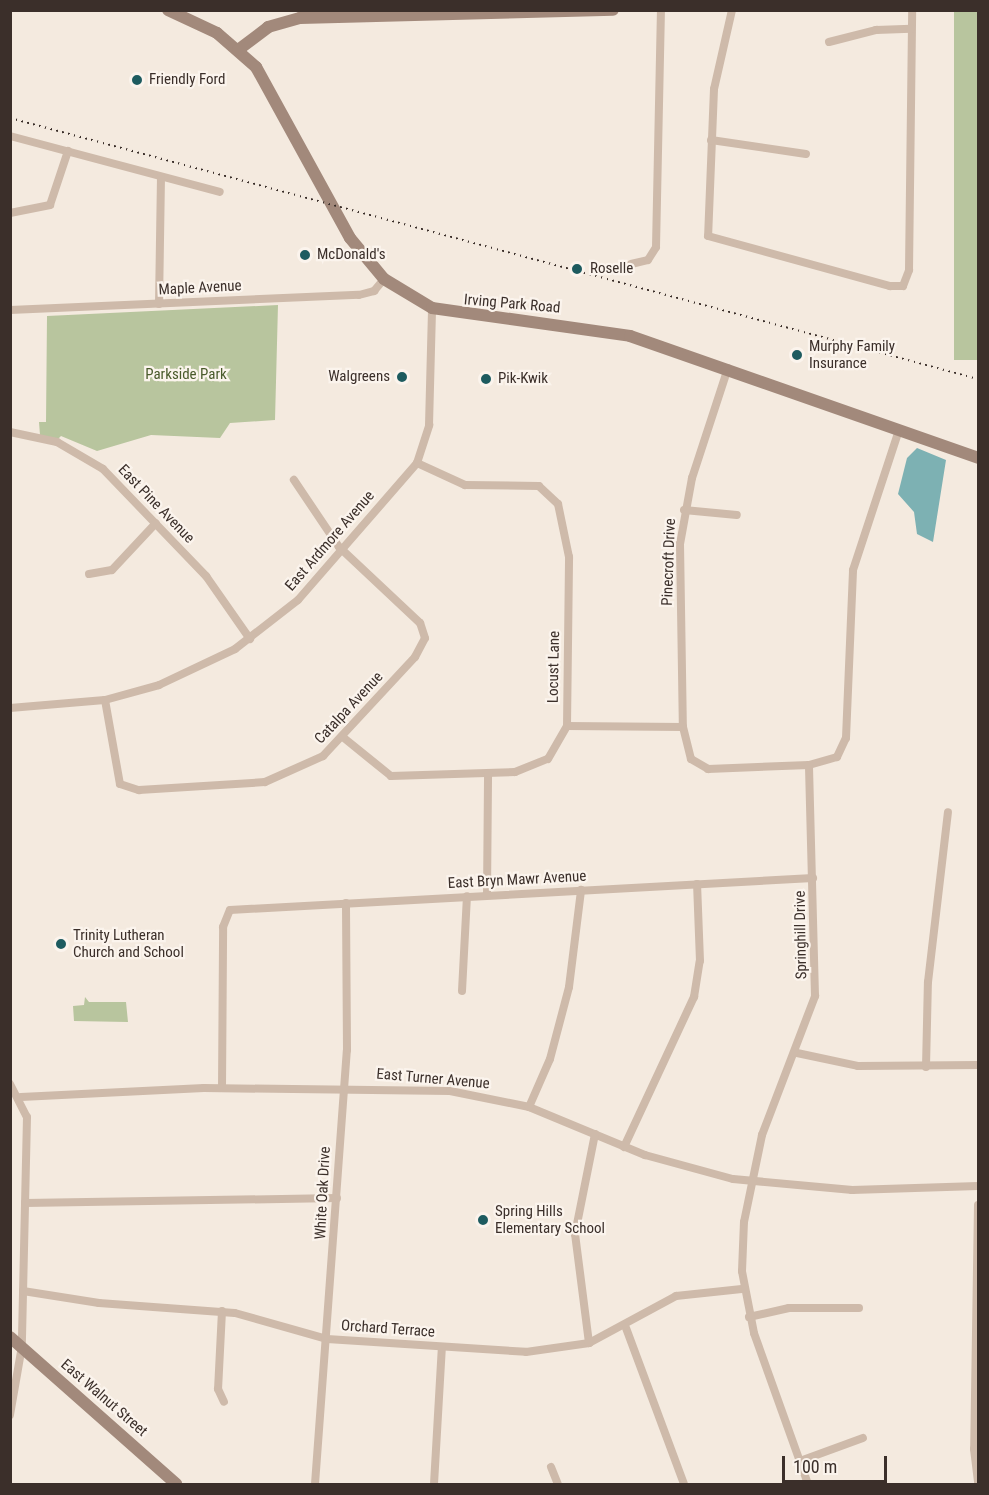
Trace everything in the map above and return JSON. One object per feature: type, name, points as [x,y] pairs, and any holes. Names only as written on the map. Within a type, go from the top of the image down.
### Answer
[{"type":"main road","name":"Irving Park Road","points":[[168,10],[197,22],[238,50],[267,84],[350,238],[384,279],[432,309],[599,329],[728,368],[978,458]]},
{"type":"main road","points":[[238,50],[287,20],[360,14],[613,10]]},
{"type":"main road","name":"East Walnut Street","points":[[10,1337],[176,1485]]},
{"type":"street","points":[[631,264],[648,260],[656,247],[661,10]]},
{"type":"street","points":[[732,10],[715,74],[708,236],[903,286],[909,270],[912,10]]},
{"type":"street","points":[[829,42],[876,30],[911,29]]},
{"type":"street","points":[[10,136],[220,192]]},
{"type":"street","points":[[711,140],[806,154]]},
{"type":"street","points":[[10,213],[50,205],[68,151]]},
{"type":"street","points":[[159,304],[161,177]]},
{"type":"street","name":"Maple Avenue","points":[[10,310],[359,296],[374,291],[384,279]]},
{"type":"street","name":"East Ardmore Avenue","points":[[10,708],[105,700],[183,676],[250,639],[298,600],[339,547],[417,463],[429,425],[432,309]]},
{"type":"street","name":"Pinecroft Drive","points":[[728,368],[684,510],[683,727],[691,759],[708,769],[808,765]]},
{"type":"street","points":[[808,765],[837,758],[844,744],[853,570],[899,430]]},
{"type":"street","name":"East Pine Avenue","points":[[10,432],[57,442],[89,458],[156,523],[221,593],[250,639]]},
{"type":"street","name":"Locust Lane","points":[[344,738],[391,776],[488,773],[524,771],[548,759],[567,726],[569,557],[558,504],[539,486],[465,484],[417,463]]},
{"type":"street","points":[[294,480],[339,547]]},
{"type":"street","points":[[684,510],[737,515]]},
{"type":"street","points":[[89,574],[112,570],[156,523]]},
{"type":"street","name":"Catalpa Avenue","points":[[105,700],[119,781],[139,790],[265,782],[302,770],[344,738],[415,657],[425,638],[420,623],[339,547]]},
{"type":"street","points":[[567,726],[683,727]]},
{"type":"street","name":"Springhill Drive","points":[[808,765],[815,987],[797,1053],[768,1116],[752,1182],[742,1289],[749,1317],[808,1485]]},
{"type":"street","points":[[487,895],[488,773]]},
{"type":"street","points":[[926,1067],[928,982],[948,813]]},
{"type":"street","name":"East Bryn Mawr Avenue","points":[[222,1088],[224,915],[242,908],[813,878]]},
{"type":"street","points":[[624,1147],[694,997],[700,961],[697,884]]},
{"type":"street","points":[[529,1107],[549,1059],[569,987],[581,890]]},
{"type":"street","points":[[462,991],[466,896]]},
{"type":"street","name":"White Oak Drive","points":[[315,1485],[338,1198],[346,903]]},
{"type":"street","points":[[797,1053],[858,1066],[978,1065]]},
{"type":"street","points":[[10,1084],[21,1097],[27,1117],[22,1346],[10,1415]]},
{"type":"street","name":"East Turner Avenue","points":[[21,1097],[222,1088],[342,1087],[450,1091],[529,1107],[624,1147],[752,1182],[842,1189],[978,1186]]},
{"type":"street","points":[[589,1343],[575,1234],[595,1134]]},
{"type":"street","points":[[25,1203],[338,1198]]},
{"type":"street","points":[[978,1204],[976,1449],[978,1484]]},
{"type":"street","name":"Orchard Terrace","points":[[23,1291],[99,1303],[222,1311],[327,1339],[526,1352],[589,1343],[626,1328],[676,1296],[742,1289]]},
{"type":"street","points":[[749,1317],[789,1308],[859,1308]]},
{"type":"street","points":[[222,1311],[218,1389],[224,1402]]},
{"type":"street","points":[[626,1328],[684,1485]]},
{"type":"street","points":[[434,1485],[442,1347]]},
{"type":"street","points":[[800,1461],[863,1438]]},
{"type":"street","points":[[551,1467],[558,1485]]},
{"type":"green space","points":[[954,11],[978,11],[978,360],[954,360]]},
{"type":"green space","name":"Parkside Park","points":[[278,305],[275,420],[230,423],[220,438],[151,435],[97,451],[61,436],[57,440],[40,435],[39,422],[46,422],[47,316]]},
{"type":"green space","points":[[85,997],[89,1002],[126,1002],[128,1022],[74,1021],[73,1006],[84,1005]]},
{"type":"water","points":[[917,448],[946,460],[933,542],[917,534],[914,512],[898,494],[907,458]]},
{"type":"railway","points":[[10,118],[978,379]]},
{"type":"place","name":"Friendly Ford","points":[[137,80]]},
{"type":"place","name":"McDonald's","points":[[305,255]]},
{"type":"place","name":"Roselle","points":[[577,269]]},
{"type":"place","name":"Murphy Family Insurance","points":[[797,355]]},
{"type":"place","name":"Walgreens","points":[[402,377]]},
{"type":"place","name":"Pik-Kwik","points":[[486,379]]},
{"type":"place","name":"Trinity Lutheran Church and School","points":[[61,944]]},
{"type":"place","name":"Spring Hills Elementary School","points":[[483,1220]]}]
